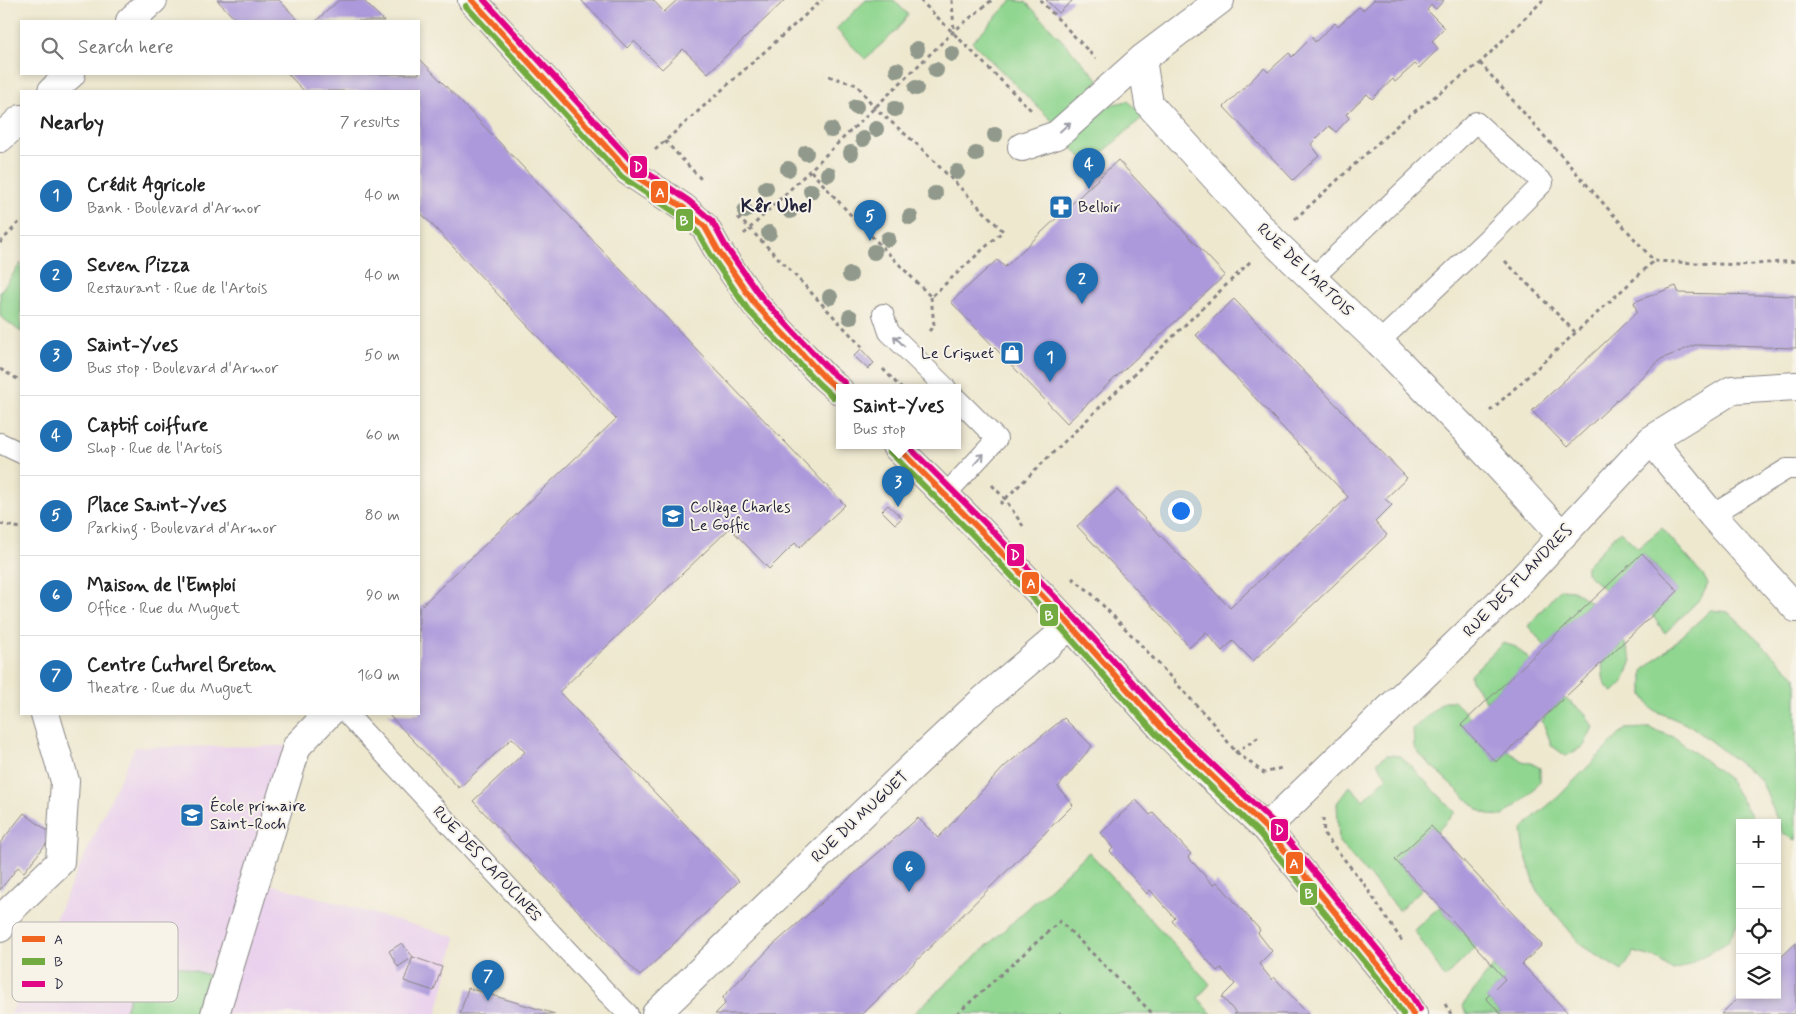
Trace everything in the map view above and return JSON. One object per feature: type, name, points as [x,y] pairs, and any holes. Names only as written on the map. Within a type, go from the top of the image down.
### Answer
[{"type":"street","points":[[131,20],[153,0]]},
{"type":"street","points":[[472,0],[628,171],[684,208],[705,227],[719,252],[755,304],[836,387]]},
{"type":"street","points":[[1022,147],[1056,135],[1142,59],[1220,0]]},
{"type":"street","name":"RUE DE L'ARTOIS","points":[[1142,59],[1148,104],[1272,240],[1379,342],[1467,432],[1563,536]]},
{"type":"street","points":[[53,90],[70,75]]},
{"type":"street","points":[[0,138],[20,120]]},
{"type":"street","name":"RUE DES FLANDRES","points":[[1266,828],[1511,591],[1651,440],[1732,390],[1796,386]]},
{"type":"street","points":[[1651,440],[1712,515],[1796,608]]},
{"type":"street","points":[[899,449],[946,495],[1070,625],[1160,727],[1266,828],[1393,983],[1414,1014]]},
{"type":"street","name":"RUE DU MUGUET","points":[[656,1014],[973,710],[1070,625]]},
{"type":"street","points":[[0,928],[2,918],[60,862],[65,781],[45,715]]},
{"type":"street","points":[[215,1014],[297,746],[327,715]]},
{"type":"lane","points":[[1312,279],[1476,122],[1543,183],[1379,342]]},
{"type":"lane","points":[[883,314],[889,332],[942,384]]},
{"type":"lane","points":[[946,495],[997,439],[961,403]]},
{"type":"lane","points":[[0,443],[20,453]]},
{"type":"lane","points":[[1712,515],[1787,469],[1796,469]]},
{"type":"lane","name":"RUE DES CAPUCINES","points":[[348,715],[628,1014]]},
{"type":"path","points":[[628,171],[665,141],[822,0]]},
{"type":"path","points":[[920,0],[954,31],[1056,135]]},
{"type":"path","points":[[952,0],[954,31]]},
{"type":"path","points":[[719,252],[750,230],[954,31],[992,0]]},
{"type":"path","points":[[1040,0],[1117,81]]},
{"type":"path","points":[[978,528],[1005,499],[1272,240],[1403,120],[1480,63],[1543,0]]},
{"type":"path","points":[[1480,63],[1654,261]]},
{"type":"path","points":[[811,171],[931,297],[1003,230],[919,146],[875,108],[857,85],[825,75]]},
{"type":"path","points":[[665,141],[702,180]]},
{"type":"path","points":[[732,211],[868,354]]},
{"type":"path","points":[[0,243],[20,221]]},
{"type":"path","points":[[1485,241],[1575,332]]},
{"type":"path","points":[[1467,432],[1654,261],[1740,265],[1796,261]]},
{"type":"path","points":[[881,367],[897,384]]},
{"type":"path","points":[[0,369],[20,380]]},
{"type":"path","points":[[1005,499],[1025,529]]},
{"type":"path","points":[[0,524],[20,528]]},
{"type":"path","points":[[1067,574],[1089,591],[1142,646],[1211,721],[1236,752],[1264,773],[1294,764],[1311,784],[1322,811],[1324,834],[1364,884],[1407,948]]},
{"type":"path","points":[[957,1014],[1060,921],[1153,1014]]},
{"type":"path","points":[[1444,1003],[1451,1014]]},
{"type":"shaded area","name":"École primaire Saint-Roch","points":[[297,746],[263,882],[456,937],[437,1014],[11,1014],[17,1002],[178,1002],[178,922],[54,922],[135,747]]},
{"type":"green space","points":[[866,0],[894,0],[908,15],[895,32],[865,59],[836,29]]},
{"type":"green space","points":[[1012,0],[1026,2],[1099,80],[1053,122],[972,42]]},
{"type":"green space","points":[[1128,101],[1144,116],[1089,165],[1070,146],[1109,105]]},
{"type":"green space","points":[[20,264],[20,331],[0,316],[0,292]]},
{"type":"green space","points":[[1662,528],[1703,575],[1708,584],[1701,598],[1665,633],[1652,615],[1678,591],[1643,553],[1604,589],[1586,573],[1586,566],[1620,531],[1638,548]]},
{"type":"green space","points":[[1560,589],[1573,590],[1590,602],[1545,646],[1528,626]]},
{"type":"green space","points":[[1711,610],[1728,612],[1796,677],[1796,840],[1783,834],[1781,819],[1777,819],[1761,780],[1691,726],[1653,710],[1643,695],[1643,671]]},
{"type":"green space","points":[[1624,642],[1632,660],[1624,681],[1613,692],[1605,683],[1602,663]]},
{"type":"green space","points":[[1503,643],[1516,647],[1530,660],[1486,701],[1471,680],[1470,675]]},
{"type":"green space","points":[[1564,698],[1585,713],[1593,727],[1584,746],[1566,756],[1552,746],[1542,720]]},
{"type":"green space","points":[[1444,701],[1454,701],[1470,717],[1461,725],[1496,762],[1508,751],[1522,761],[1540,768],[1540,781],[1530,794],[1503,816],[1490,815],[1479,810],[1425,760],[1414,747],[1413,729]]},
{"type":"green space","points":[[1649,728],[1674,737],[1728,778],[1754,819],[1736,819],[1736,926],[1728,942],[1684,967],[1673,970],[1656,958],[1634,952],[1622,971],[1582,946],[1537,891],[1525,853],[1522,830],[1535,816],[1557,798],[1625,729]]},
{"type":"green space","points":[[1387,755],[1401,756],[1455,812],[1437,832],[1431,826],[1395,860],[1422,889],[1399,910],[1339,842],[1337,803],[1350,786],[1363,800],[1387,777],[1377,762]]},
{"type":"green space","points":[[1089,852],[1210,984],[1198,998],[1212,1014],[913,1014]]},
{"type":"green space","points":[[1439,907],[1476,947],[1445,978],[1414,930]]},
{"type":"green space","points":[[178,965],[211,976],[199,1014],[124,1014],[128,1002],[178,1002]]},
{"type":"green space","points":[[1493,966],[1505,979],[1486,998],[1501,1014],[1467,1014],[1462,1006]]},
{"type":"building","points":[[217,0],[279,0],[298,20],[236,20]]},
{"type":"building","points":[[339,0],[363,0],[383,20],[317,20]]},
{"type":"building","points":[[581,0],[653,0],[664,12],[677,0],[785,0],[708,73],[683,49],[662,69],[634,41],[627,48]]},
{"type":"building","points":[[1046,0],[1073,0],[1059,13]]},
{"type":"building","points":[[1374,0],[1444,0],[1436,9],[1431,5],[1427,10],[1445,28],[1432,41],[1438,49],[1419,68],[1415,64],[1395,82],[1393,79],[1372,99],[1367,94],[1346,114],[1349,118],[1336,132],[1329,126],[1311,144],[1319,155],[1293,180],[1224,107],[1264,68],[1268,72],[1289,53],[1292,57],[1312,37],[1315,42],[1335,23],[1338,26],[1359,7],[1363,10]]},
{"type":"building","name":"Collège Charles Le Goffic","points":[[420,59],[845,505],[799,548],[795,543],[769,569],[730,528],[559,692],[739,881],[640,976],[473,801],[525,752],[512,738],[459,788],[389,715],[420,715],[420,607],[616,419],[420,212],[420,90],[303,90],[289,75],[420,75]]},
{"type":"building","points":[[1118,160],[1225,275],[1067,423],[951,302],[997,260],[1005,267]]},
{"type":"building","points":[[1676,286],[1679,293],[1796,296],[1796,348],[1695,345],[1661,359],[1567,447],[1532,411],[1637,312],[1634,302]]},
{"type":"building","points":[[1234,299],[1407,478],[1385,499],[1392,505],[1375,522],[1387,535],[1253,661],[1233,641],[1222,651],[1206,632],[1190,647],[1077,526],[1117,490],[1230,608],[1348,497],[1196,335]]},
{"type":"building","points":[[861,349],[874,363],[868,369],[854,356]]},
{"type":"building","points":[[888,505],[902,518],[895,524],[882,511]]},
{"type":"building","points":[[1642,553],[1678,591],[1496,762],[1461,725]]},
{"type":"building","points":[[1064,718],[1092,746],[1058,787],[1073,805],[863,1014],[715,1014],[725,1004],[723,997],[772,946],[918,818],[938,838],[1005,766]]},
{"type":"building","points":[[1136,800],[1150,815],[1153,813],[1191,854],[1188,857],[1213,885],[1217,882],[1260,930],[1258,933],[1272,951],[1259,964],[1272,980],[1274,977],[1308,1014],[1234,1014],[1236,1013],[1222,997],[1235,984],[1221,968],[1217,971],[1172,921],[1175,918],[1150,890],[1147,894],[1110,851],[1113,848],[1101,833]]},
{"type":"building","points":[[24,813],[53,835],[24,872],[18,867],[0,890],[0,843]]},
{"type":"building","points":[[1431,826],[1542,945],[1522,964],[1569,1014],[1501,1014],[1486,998],[1505,979],[1395,860]]},
{"type":"building","points":[[402,943],[413,957],[398,967],[389,951]]},
{"type":"building","points":[[1796,943],[1796,1011],[1792,1014],[1721,1014],[1737,999],[1781,999],[1781,957]]},
{"type":"building","points":[[413,957],[442,967],[434,991],[404,981]]},
{"type":"building","points":[[468,988],[555,1014],[460,1014]]},
{"type":"transit line","name":"A","points":[[472,0],[628,171],[684,208],[705,227],[719,252],[755,304],[836,387]]},
{"type":"transit line","name":"D","points":[[484,0],[634,164],[689,201],[712,221],[726,247],[762,298],[830,371],[845,383]]},
{"type":"transit line","name":"B","points":[[466,6],[622,177],[679,215],[698,233],[748,310],[833,397]]},
{"type":"transit line","name":"A","points":[[899,449],[978,528],[1070,625],[1161,727],[1266,828],[1393,983],[1413,1014]]},
{"type":"transit line","name":"D","points":[[911,449],[984,522],[1076,619],[1167,721],[1273,822],[1400,977],[1420,1009]]},
{"type":"transit line","name":"B","points":[[890,452],[972,534],[1064,631],[1155,733],[1260,834],[1386,988],[1403,1014]]},
{"type":"place","name":"Captif coiffure","points":[[1089,189]]},
{"type":"place","name":"Belloir","points":[[1061,207]]},
{"type":"place","name":"Place Saint-Yves","points":[[870,241]]},
{"type":"place","name":"Seven Pizza","points":[[1082,304]]},
{"type":"place","name":"Le Criquet","points":[[1012,353]]},
{"type":"place","name":"Crédit Agricole","points":[[1050,382]]},
{"type":"place","name":"Saint-Yves","points":[[898,507]]},
{"type":"place","name":"Collège Charles Le Goffic","points":[[673,516]]},
{"type":"place","name":"École primaire Saint-Roch","points":[[192,815]]},
{"type":"place","name":"Maison de l'Emploi","points":[[909,892]]},
{"type":"place","name":"Centre Cuturel Breton","points":[[488,1001]]},
{"type":"district","name":"Kêr Uhel","points":[[776,206]]}]
